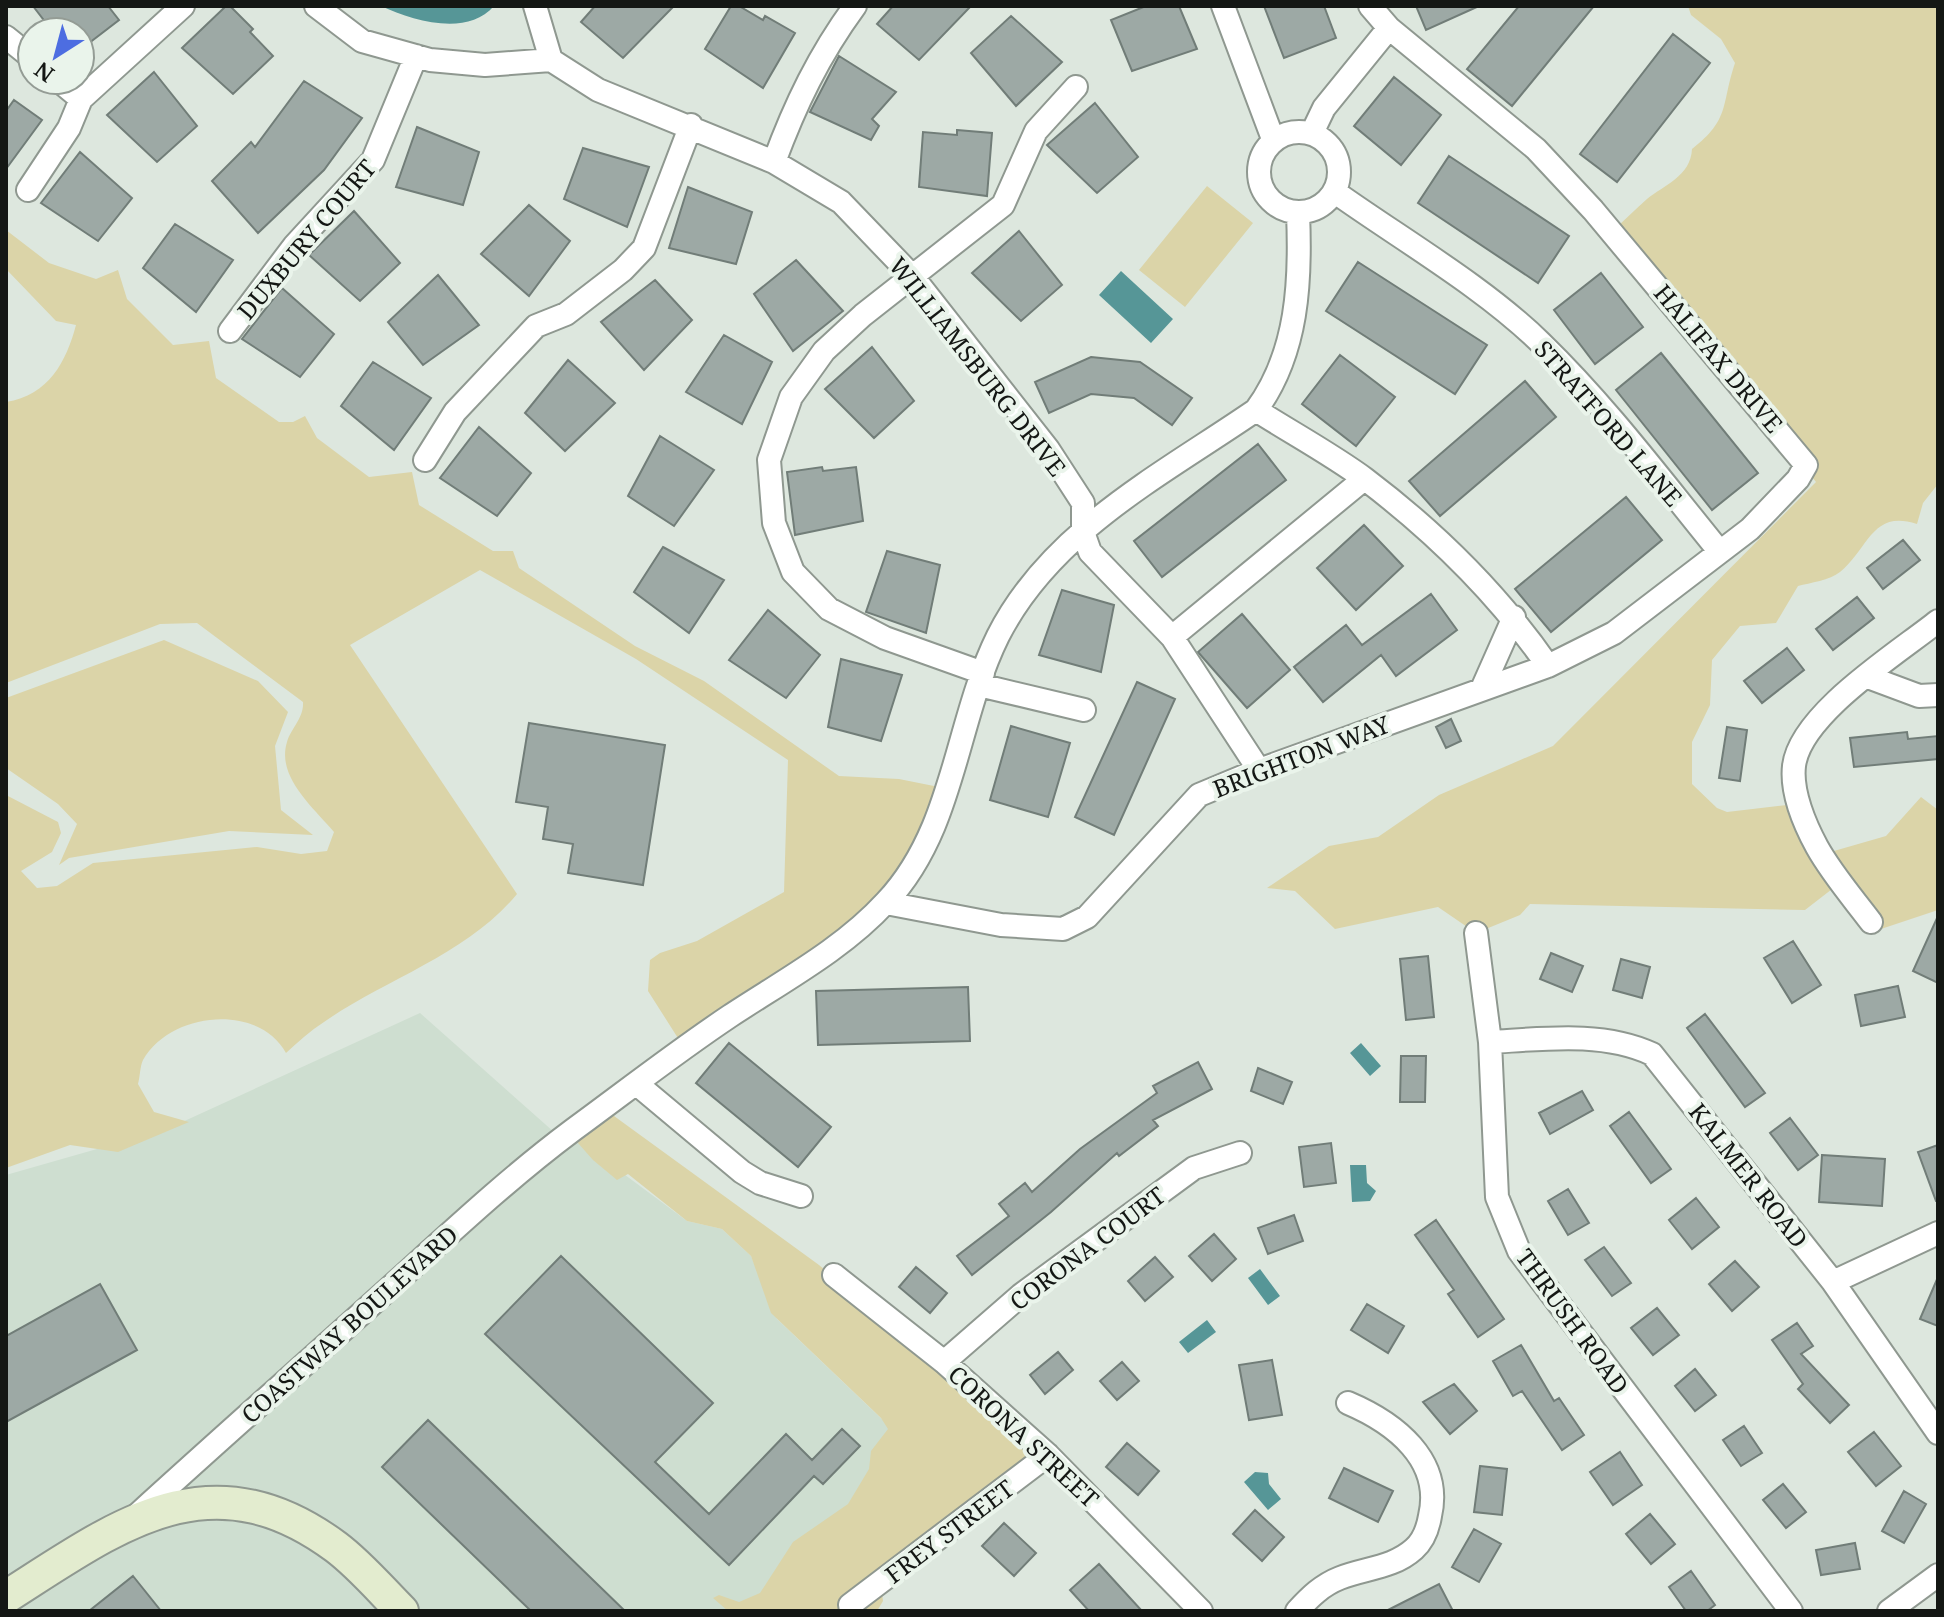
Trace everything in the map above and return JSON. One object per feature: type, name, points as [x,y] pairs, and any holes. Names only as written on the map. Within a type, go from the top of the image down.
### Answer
[{"type":"street","points":[[28,190],[69,128],[81,99],[183,6]]},
{"type":"street","points":[[316,6],[362,41],[416,56],[485,65],[551,60],[535,6]]},
{"type":"street","points":[[774,162],[809,77],[824,49],[855,6]]},
{"type":"street","points":[[1223,6],[1273,139]]},
{"type":"street","points":[[1312,133],[1324,108],[1389,28],[1370,6]]},
{"type":"street","name":"HALIFAX DRIVE","points":[[1389,28],[1536,149],[1593,210],[1806,465],[1798,479],[1750,529],[1614,633],[1548,666]]},
{"type":"street","name":"DUXBURY COURT","points":[[230,331],[294,246],[373,160],[416,56]]},
{"type":"street","name":"WILLIAMSBURG DRIVE","points":[[551,60],[598,90],[691,125],[774,162],[841,202],[913,277],[1048,449],[1083,503],[1083,532]]},
{"type":"street","points":[[1076,87],[1036,131],[1003,205],[863,315],[824,351],[791,397],[769,460],[774,523],[793,572],[829,609],[885,638],[981,679],[1084,710]]},
{"type":"street","points":[[77,96],[81,99]]},
{"type":"street","points":[[425,460],[455,412],[536,326],[566,314],[623,270],[644,248],[691,125]]},
{"type":"street","points":[[1292,131],[1312,133],[1327,143],[1337,157],[1340,175],[1335,192],[1325,203],[1298,213],[1274,205],[1260,185],[1259,160],[1273,139],[1292,131]]},
{"type":"street","name":"STRATFORD LANE","points":[[1335,192],[1500,309],[1540,342],[1620,428],[1720,552]]},
{"type":"street","points":[[1298,213],[1299,267],[1295,319],[1278,370],[1256,410],[1364,479],[1460,561],[1514,617],[1548,666]]},
{"type":"street","name":"COASTWAY BOULEVARD","points":[[132,1520],[462,1223],[571,1132],[730,1016],[839,943],[886,903],[920,859],[949,787],[981,679],[997,638],[1022,594],[1117,502],[1256,410]]},
{"type":"street","points":[[1172,637],[1364,479]]},
{"type":"street","points":[[1083,532],[1090,552],[1172,637],[1259,770]]},
{"type":"street","points":[[1482,689],[1514,617]]},
{"type":"street","points":[[1871,922],[1818,849],[1800,810],[1794,765],[1813,722],[1938,621]]},
{"type":"street","name":"BRIGHTON WAY","points":[[886,903],[1001,925],[1063,929],[1087,917],[1199,795],[1259,770],[1548,666]]},
{"type":"street","points":[[1868,677],[1919,696],[1938,695]]},
{"type":"street","name":"THRUSH ROAD","points":[[1476,933],[1490,1042],[1497,1197],[1519,1251],[1791,1611]]},
{"type":"street","name":"KALMER ROAD","points":[[1490,1042],[1577,1038],[1633,1045],[1652,1054],[1833,1282],[1938,1433]]},
{"type":"street","points":[[638,1085],[742,1172],[760,1183],[801,1196]]},
{"type":"street","name":"CORONA COURT","points":[[944,1362],[1021,1295],[1194,1168],[1240,1153]]},
{"type":"street","points":[[1833,1282],[1938,1233]]},
{"type":"street","name":"CORONA STREET","points":[[834,1275],[944,1362],[1048,1455],[1201,1611]]},
{"type":"street","points":[[1297,1611],[1321,1587],[1342,1577],[1391,1563],[1415,1548],[1428,1528],[1433,1505],[1431,1481],[1419,1453],[1392,1426],[1348,1403]]},
{"type":"street","name":"FREY STREET","points":[[850,1605],[1048,1455]]},
{"type":"street","points":[[6,1597],[99,1536],[132,1520],[176,1507],[233,1504],[274,1515],[313,1532],[336,1548],[402,1611]]},
{"type":"street","points":[[1889,1611],[1938,1575]]},
{"type":"shaded area","points":[[1688,6],[1938,6],[1938,484],[1923,503],[1917,524],[1902,521],[1881,526],[1836,575],[1798,586],[1776,623],[1740,626],[1712,660],[1710,705],[1692,742],[1692,784],[1717,808],[1727,812],[1796,804],[1820,855],[1886,836],[1921,797],[1938,810],[1938,910],[1878,930],[1836,886],[1805,910],[1530,904],[1520,915],[1476,933],[1438,907],[1335,929],[1295,891],[1267,888],[1329,846],[1378,837],[1439,795],[1553,746],[1816,482],[1614,230],[1647,199],[1682,173],[1692,149],[1713,129],[1723,110],[1735,63],[1721,39],[1691,15]]},
{"type":"shaded area","points":[[1207,186],[1253,223],[1185,307],[1139,270]]},
{"type":"shaded area","points":[[6,230],[49,263],[96,279],[118,270],[127,299],[173,345],[209,341],[216,378],[279,422],[293,422],[305,416],[317,438],[369,477],[412,472],[419,505],[493,551],[513,551],[519,568],[635,646],[704,681],[839,776],[899,779],[944,788],[895,891],[683,1046],[648,991],[650,960],[660,953],[697,941],[784,892],[788,760],[636,659],[480,570],[350,645],[517,894],[497,915],[451,950],[348,1007],[314,1029],[286,1053],[273,1037],[256,1026],[236,1020],[215,1019],[173,1031],[156,1044],[143,1060],[138,1084],[154,1112],[189,1122],[118,1152],[70,1145],[6,1168],[6,795],[58,822],[61,833],[52,852],[21,871],[37,888],[57,886],[93,863],[257,847],[301,854],[327,851],[334,832],[299,791],[287,767],[287,742],[303,702],[197,623],[160,624],[6,683],[6,402],[34,392],[53,375],[67,352],[76,325],[56,321],[6,269]]},
{"type":"shaded area","points":[[164,640],[258,681],[288,712],[275,746],[281,810],[313,835],[229,831],[69,858],[59,865],[77,824],[58,804],[6,768],[6,698]]},
{"type":"shaded area","points":[[420,1013],[563,1140],[570,1134],[687,1221],[722,1229],[751,1256],[777,1319],[932,1467],[765,1611],[6,1611],[6,1175],[167,1129]]},
{"type":"shaded area","points":[[603,1108],[819,1265],[1044,1455],[881,1586],[883,1601],[877,1611],[728,1611],[713,1598],[719,1595],[739,1602],[760,1593],[793,1542],[848,1504],[869,1469],[871,1451],[888,1429],[881,1418],[771,1313],[751,1256],[722,1229],[687,1221],[628,1174],[617,1180],[593,1160],[570,1134]]},
{"type":"water","points":[[381,6],[494,6],[483,16],[455,24],[424,21]]},
{"type":"water","points":[[1121,271],[1173,319],[1151,343],[1099,295]]},
{"type":"water","points":[[1361,1043],[1381,1066],[1370,1076],[1350,1053]]},
{"type":"water","points":[[1350,1165],[1366,1165],[1367,1183],[1376,1191],[1370,1201],[1352,1202]]},
{"type":"water","points":[[1260,1269],[1280,1296],[1268,1305],[1248,1278]]},
{"type":"water","points":[[1207,1320],[1216,1332],[1188,1353],[1179,1342]]},
{"type":"water","points":[[1255,1472],[1268,1473],[1269,1484],[1281,1499],[1268,1510],[1244,1482]]},
{"type":"building","points":[[33,6],[108,6],[119,20],[96,38],[96,16],[41,16]]},
{"type":"building","points":[[226,6],[230,6],[253,29],[250,32],[273,56],[233,94],[182,48]]},
{"type":"building","points":[[595,6],[674,6],[623,58],[581,22]]},
{"type":"building","points":[[731,6],[739,6],[763,20],[765,16],[795,33],[763,88],[705,49]]},
{"type":"building","points":[[893,6],[971,6],[919,60],[877,24]]},
{"type":"building","points":[[1146,6],[1179,6],[1197,49],[1132,71],[1111,20]]},
{"type":"building","points":[[1264,6],[1324,6],[1336,38],[1284,58]]},
{"type":"building","points":[[1416,6],[1479,6],[1426,30]]},
{"type":"building","points":[[1519,6],[1594,6],[1512,106],[1467,69]]},
{"type":"building","points":[[1011,16],[1062,62],[1016,106],[971,53]]},
{"type":"building","points":[[1673,34],[1710,63],[1617,182],[1580,154]]},
{"type":"building","points":[[839,56],[896,92],[872,119],[879,126],[871,140],[810,112]]},
{"type":"building","points":[[154,72],[197,126],[157,162],[107,115]]},
{"type":"building","points":[[1394,77],[1441,115],[1401,165],[1354,126]]},
{"type":"building","points":[[304,81],[362,118],[324,170],[258,233],[212,181],[251,142],[255,147]]},
{"type":"building","points":[[14,100],[42,120],[6,169],[6,111]]},
{"type":"building","points":[[1095,103],[1138,157],[1097,193],[1047,145]]},
{"type":"building","points":[[417,127],[479,152],[463,205],[396,187]]},
{"type":"building","points":[[957,130],[992,133],[987,196],[919,187],[923,132],[957,135]]},
{"type":"building","points":[[583,148],[649,167],[627,227],[564,199]]},
{"type":"building","points":[[80,152],[132,198],[98,241],[41,203]]},
{"type":"building","points":[[1449,156],[1569,236],[1538,283],[1418,203]]},
{"type":"building","points":[[688,187],[752,212],[736,264],[669,248]]},
{"type":"building","points":[[529,205],[570,241],[529,296],[481,254]]},
{"type":"building","points":[[354,211],[400,263],[360,301],[309,255]]},
{"type":"building","points":[[175,224],[233,260],[196,312],[143,268]]},
{"type":"building","points":[[1019,231],[1062,285],[1021,321],[972,273]]},
{"type":"building","points":[[796,260],[843,311],[793,351],[754,294]]},
{"type":"building","points":[[1358,262],[1487,345],[1455,394],[1326,311]]},
{"type":"building","points":[[1601,273],[1643,327],[1595,364],[1554,310]]},
{"type":"building","points":[[438,275],[479,325],[423,365],[388,322]]},
{"type":"building","points":[[655,280],[692,320],[644,370],[601,322]]},
{"type":"building","points":[[282,288],[334,334],[300,377],[242,339]]},
{"type":"building","points":[[724,335],[772,362],[742,424],[686,392]]},
{"type":"building","points":[[872,347],[914,401],[874,438],[825,389]]},
{"type":"building","points":[[1661,353],[1758,473],[1712,510],[1616,390]]},
{"type":"building","points":[[1340,355],[1395,397],[1356,446],[1302,404]]},
{"type":"building","points":[[1091,357],[1140,362],[1192,398],[1172,425],[1134,398],[1091,394],[1049,413],[1035,382]]},
{"type":"building","points":[[568,360],[615,403],[565,451],[525,413]]},
{"type":"building","points":[[373,362],[431,398],[394,450],[341,406]]},
{"type":"building","points":[[1525,381],[1556,417],[1440,516],[1409,481]]},
{"type":"building","points":[[479,427],[531,473],[497,516],[440,478]]},
{"type":"building","points":[[660,436],[714,470],[674,526],[628,496]]},
{"type":"building","points":[[1258,444],[1286,480],[1162,577],[1134,541]]},
{"type":"building","points":[[822,467],[823,471],[856,467],[863,521],[795,535],[787,472]]},
{"type":"building","points":[[1626,497],[1662,540],[1551,632],[1515,589]]},
{"type":"building","points":[[1364,525],[1403,566],[1356,610],[1317,568]]},
{"type":"building","points":[[1903,540],[1920,560],[1883,589],[1867,568]]},
{"type":"building","points":[[663,547],[724,580],[689,633],[634,592]]},
{"type":"building","points":[[887,551],[940,565],[926,633],[866,612]]},
{"type":"building","points":[[1062,590],[1114,605],[1101,672],[1039,655]]},
{"type":"building","points":[[1431,594],[1457,630],[1396,676],[1381,655],[1323,702],[1294,667],[1346,625],[1362,645]]},
{"type":"building","points":[[1857,597],[1874,618],[1833,650],[1816,629]]},
{"type":"building","points":[[768,610],[820,655],[786,698],[729,660]]},
{"type":"building","points":[[1242,614],[1290,670],[1247,708],[1198,652]]},
{"type":"building","points":[[1787,648],[1804,670],[1762,703],[1744,681]]},
{"type":"building","points":[[841,659],[902,675],[881,741],[828,727]]},
{"type":"building","points":[[1137,682],[1175,699],[1114,835],[1075,817]]},
{"type":"building","points":[[1451,719],[1461,741],[1446,748],[1436,727]]},
{"type":"building","points":[[529,723],[665,745],[643,885],[568,873],[573,844],[543,839],[548,807],[516,802]]},
{"type":"building","points":[[1011,726],[1070,743],[1048,817],[990,800]]},
{"type":"building","points":[[1727,727],[1747,730],[1740,781],[1719,778]]},
{"type":"building","points":[[1907,732],[1908,739],[1938,736],[1938,759],[1854,767],[1850,738]]},
{"type":"building","points":[[1938,916],[1938,983],[1913,971]]},
{"type":"building","points":[[1793,941],[1821,985],[1792,1003],[1764,958]]},
{"type":"building","points":[[1551,953],[1583,966],[1572,992],[1540,979]]},
{"type":"building","points":[[1428,956],[1434,1017],[1406,1020],[1400,959]]},
{"type":"building","points":[[1621,959],[1650,967],[1642,998],[1613,990]]},
{"type":"building","points":[[1898,986],[1905,1017],[1861,1026],[1855,995]]},
{"type":"building","points":[[968,987],[970,1041],[818,1045],[816,991]]},
{"type":"building","points":[[1705,1014],[1765,1093],[1745,1107],[1687,1028]]},
{"type":"building","points":[[729,1043],[831,1127],[798,1167],[696,1083]]},
{"type":"building","points":[[1401,1056],[1426,1056],[1425,1102],[1400,1102]]},
{"type":"building","points":[[1198,1062],[1212,1089],[1153,1120],[1158,1126],[1119,1156],[1117,1153],[1051,1212],[972,1275],[957,1256],[1009,1216],[999,1204],[1025,1183],[1032,1192],[1080,1149],[1157,1093],[1153,1086]]},
{"type":"building","points":[[1258,1068],[1292,1082],[1283,1104],[1251,1091]]},
{"type":"building","points":[[1582,1091],[1593,1110],[1550,1134],[1539,1113]]},
{"type":"building","points":[[1629,1112],[1671,1169],[1651,1183],[1610,1126]]},
{"type":"building","points":[[1790,1118],[1818,1155],[1798,1170],[1770,1133]]},
{"type":"building","points":[[1331,1143],[1336,1183],[1304,1187],[1299,1147]]},
{"type":"building","points":[[1938,1145],[1938,1201],[1936,1201],[1918,1152]]},
{"type":"building","points":[[1822,1155],[1885,1159],[1882,1206],[1819,1202]]},
{"type":"building","points":[[1568,1189],[1589,1223],[1568,1235],[1548,1201]]},
{"type":"building","points":[[1696,1198],[1719,1227],[1692,1249],[1669,1220]]},
{"type":"building","points":[[1294,1215],[1303,1241],[1268,1254],[1258,1228]]},
{"type":"building","points":[[1436,1220],[1504,1319],[1478,1337],[1448,1294],[1454,1290],[1415,1235]]},
{"type":"building","points":[[1214,1234],[1236,1259],[1212,1281],[1189,1256]]},
{"type":"building","points":[[1604,1247],[1631,1283],[1612,1296],[1585,1260]]},
{"type":"building","points":[[561,1256],[713,1403],[655,1462],[709,1514],[786,1434],[812,1460],[842,1429],[860,1446],[823,1484],[814,1476],[729,1565],[485,1334]]},
{"type":"building","points":[[1155,1257],[1173,1277],[1145,1301],[1128,1281]]},
{"type":"building","points":[[1735,1261],[1759,1287],[1732,1311],[1709,1284]]},
{"type":"building","points":[[916,1267],[947,1293],[930,1313],[899,1287]]},
{"type":"building","points":[[1938,1277],[1938,1326],[1920,1319]]},
{"type":"building","points":[[100,1284],[137,1350],[6,1422],[6,1336]]},
{"type":"building","points":[[1367,1304],[1404,1326],[1388,1353],[1351,1330]]},
{"type":"building","points":[[1657,1308],[1679,1335],[1653,1355],[1631,1328]]},
{"type":"building","points":[[1797,1323],[1813,1346],[1801,1354],[1849,1405],[1830,1423],[1798,1389],[1803,1384],[1772,1340]]},
{"type":"building","points":[[1521,1345],[1554,1401],[1559,1398],[1584,1435],[1562,1450],[1522,1391],[1513,1396],[1493,1361]]},
{"type":"building","points":[[1058,1352],[1073,1370],[1045,1394],[1030,1375]]},
{"type":"building","points":[[1272,1360],[1282,1415],[1249,1420],[1239,1365]]},
{"type":"building","points":[[1122,1362],[1139,1381],[1117,1400],[1100,1381]]},
{"type":"building","points":[[1695,1369],[1716,1395],[1695,1411],[1675,1386]]},
{"type":"building","points":[[1454,1384],[1477,1411],[1450,1434],[1423,1402]]},
{"type":"building","points":[[428,1420],[625,1611],[531,1611],[382,1467]]},
{"type":"building","points":[[1744,1426],[1762,1453],[1741,1466],[1723,1440]]},
{"type":"building","points":[[1874,1432],[1901,1466],[1876,1486],[1848,1452]]},
{"type":"building","points":[[1127,1443],[1159,1471],[1138,1495],[1106,1467]]},
{"type":"building","points":[[1620,1452],[1642,1485],[1613,1505],[1590,1472]]},
{"type":"building","points":[[1480,1466],[1507,1469],[1502,1515],[1474,1512]]},
{"type":"building","points":[[1344,1468],[1393,1491],[1378,1522],[1329,1498]]},
{"type":"building","points":[[1783,1484],[1806,1512],[1786,1528],[1763,1500]]},
{"type":"building","points":[[1904,1491],[1926,1504],[1904,1543],[1882,1531]]},
{"type":"building","points":[[1255,1510],[1284,1537],[1262,1561],[1233,1534]]},
{"type":"building","points":[[1650,1514],[1675,1544],[1651,1564],[1626,1534]]},
{"type":"building","points":[[1004,1523],[1036,1553],[1014,1576],[982,1546]]},
{"type":"building","points":[[1474,1529],[1501,1544],[1479,1582],[1452,1567]]},
{"type":"building","points":[[1855,1543],[1860,1569],[1821,1575],[1816,1550]]},
{"type":"building","points":[[1099,1564],[1142,1611],[1089,1611],[1070,1590]]},
{"type":"building","points":[[1691,1571],[1715,1605],[1707,1611],[1686,1611],[1669,1587]]},
{"type":"building","points":[[133,1576],[161,1611],[89,1611]]},
{"type":"building","points":[[1439,1584],[1453,1611],[1386,1611]]}]
